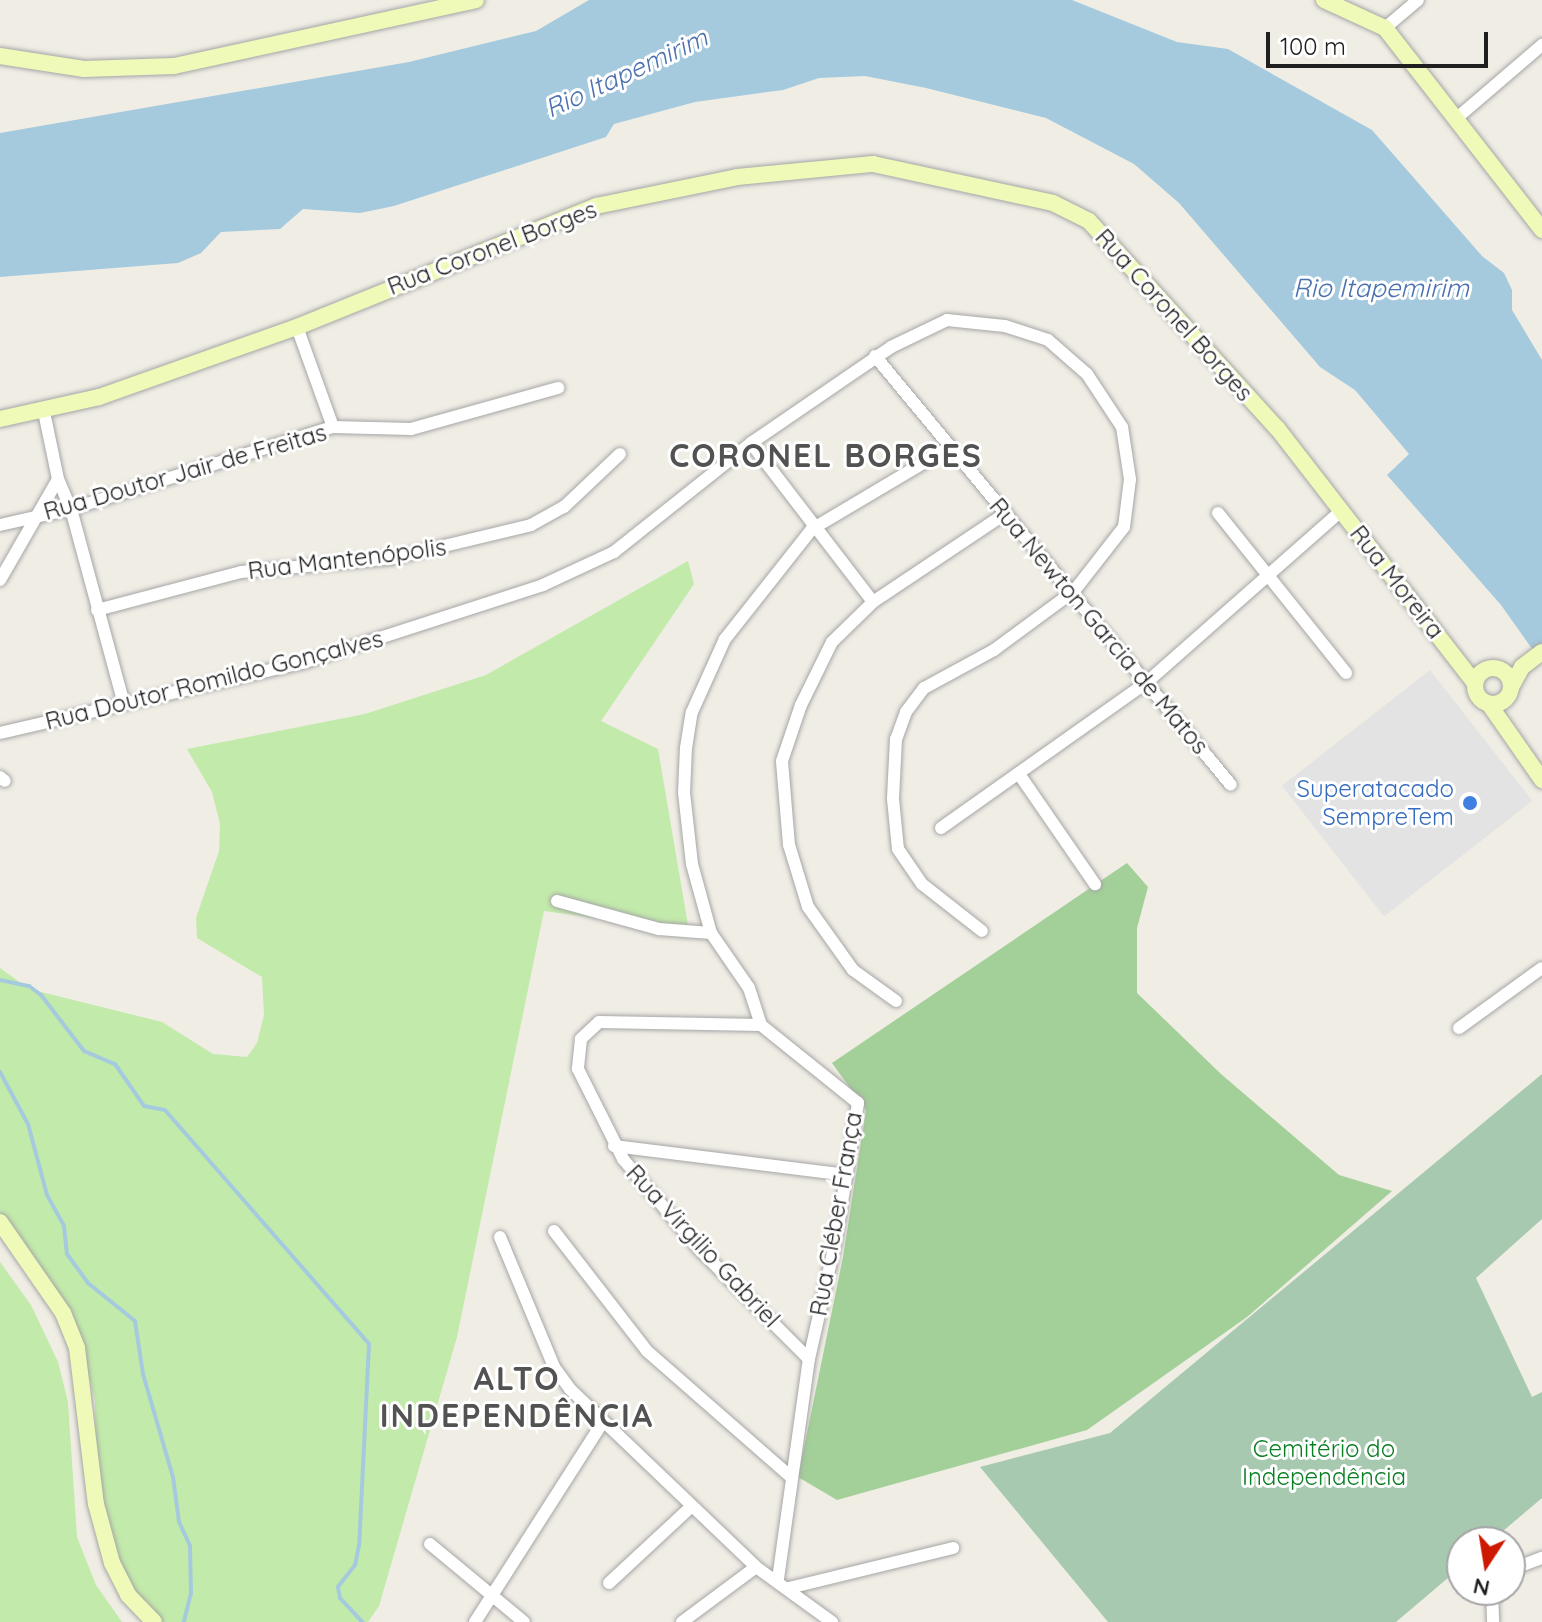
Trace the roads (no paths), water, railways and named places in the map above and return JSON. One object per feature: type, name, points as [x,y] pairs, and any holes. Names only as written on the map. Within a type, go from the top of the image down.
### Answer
[{"type":"main road","points":[[0,56],[84,69],[174,66],[442,4],[476,0]]},
{"type":"main road","points":[[1324,0],[1385,28],[1458,117],[1542,230]]},
{"type":"main road","name":"Rua Coronel Borges","points":[[0,419],[44,412],[297,327],[596,206],[737,177],[873,164],[1053,203],[1089,221],[1277,428],[1341,511]]},
{"type":"main road","name":"Rua Moreira","points":[[1341,511],[1475,683],[1478,697],[1489,704]]},
{"type":"main road","name":"Rua Moreira","points":[[1453,654],[1495,669]]},
{"type":"main road","points":[[1475,683],[1495,669],[1531,660]]},
{"type":"main road","points":[[1531,660],[1510,692],[1489,704],[1542,780]]},
{"type":"main road","points":[[1495,669],[1510,692],[1507,730]]},
{"type":"main road","points":[[0,1222],[63,1313],[77,1348],[96,1504],[112,1563],[128,1595],[154,1622]]},
{"type":"street","points":[[1385,28],[1418,0]]},
{"type":"street","points":[[1458,117],[1542,45]]},
{"type":"street","name":"Rua Doutor Romildo Gonçalves","points":[[0,733],[123,700],[302,663],[555,581],[614,552],[751,443],[875,356],[947,320],[1005,326],[1048,340],[1087,374],[1122,427],[1130,479],[1124,527],[1074,591],[994,650],[924,688],[906,712],[896,739],[893,799],[898,849],[922,884],[982,931]]},
{"type":"street","points":[[297,327],[333,427]]},
{"type":"street","name":"Rua Newton Garcia de Matos","points":[[875,356],[1074,591],[1231,785]]},
{"type":"street","name":"Rua Doutor Jair de Freitas","points":[[0,525],[71,509],[333,427],[411,429],[558,388]]},
{"type":"street","points":[[44,412],[58,479],[71,509],[123,700]]},
{"type":"street","points":[[751,443],[812,529],[873,602]]},
{"type":"street","points":[[761,1025],[749,988],[711,933],[692,864],[684,793],[692,712],[725,639],[812,529],[950,447]]},
{"type":"street","name":"Rua Mantenópolis","points":[[97,610],[241,572],[394,558],[531,525],[564,507],[620,454]]},
{"type":"street","points":[[0,580],[58,479]]},
{"type":"street","points":[[941,828],[1147,682],[1341,511]]},
{"type":"street","points":[[896,1001],[853,970],[808,907],[789,845],[782,761],[801,705],[832,642],[873,602],[1006,513]]},
{"type":"street","points":[[1218,513],[1346,673]]},
{"type":"street","points":[[1019,774],[1095,884]]},
{"type":"street","points":[[557,901],[659,929],[711,933]]},
{"type":"street","points":[[1459,1028],[1542,968]]},
{"type":"street","name":"Rua Virgilio Gabriel","points":[[761,1025],[599,1022],[581,1039],[578,1069],[614,1146],[700,1250],[809,1359]]},
{"type":"street","name":"Rua Cléber França","points":[[761,1025],[858,1103],[847,1175],[809,1359],[778,1579]]},
{"type":"street","points":[[614,1146],[847,1175]]},
{"type":"street","points":[[554,1231],[647,1351],[791,1477]]},
{"type":"street","points":[[500,1237],[554,1367],[603,1422],[756,1567],[778,1579],[832,1622]]},
{"type":"street","points":[[475,1622],[603,1422]]},
{"type":"street","points":[[609,1583],[692,1506]]},
{"type":"street","points":[[430,1544],[524,1622]]},
{"type":"street","points":[[789,1588],[953,1548]]},
{"type":"street","points":[[682,1622],[756,1567]]},
{"type":"water","name":"Rio Itapemirim","points":[[589,0],[1072,0],[1177,42],[1228,49],[1372,130],[1482,256],[1504,273],[1512,290],[1512,310],[1542,360],[1542,663],[1501,605],[1387,475],[1409,454],[1355,390],[1320,367],[1179,203],[1134,164],[1046,118],[865,76],[819,78],[783,90],[695,102],[614,124],[606,137],[394,206],[360,213],[303,209],[280,229],[221,232],[201,253],[178,263],[0,277],[0,133],[409,62],[536,31]]},
{"type":"waterway","points":[[0,980],[29,986],[41,995],[84,1051],[115,1064],[144,1106],[165,1110],[369,1344],[359,1545],[355,1565],[338,1587],[340,1598],[362,1622]]},
{"type":"waterway","points":[[0,1072],[28,1124],[47,1195],[64,1226],[67,1254],[88,1283],[135,1321],[143,1374],[173,1477],[179,1522],[190,1546],[191,1593],[184,1622]]},
{"type":"place","name":"Superatacado SempreTem","points":[[1470,803]]},
{"type":"district","name":"CORONEL BORGES","points":[[826,455]]},
{"type":"district","name":"ALTO INDEPENDÊNCIA","points":[[517,1398]]},
{"type":"park label","name":"Cemitério do Independência","points":[[1324,1463]]}]
